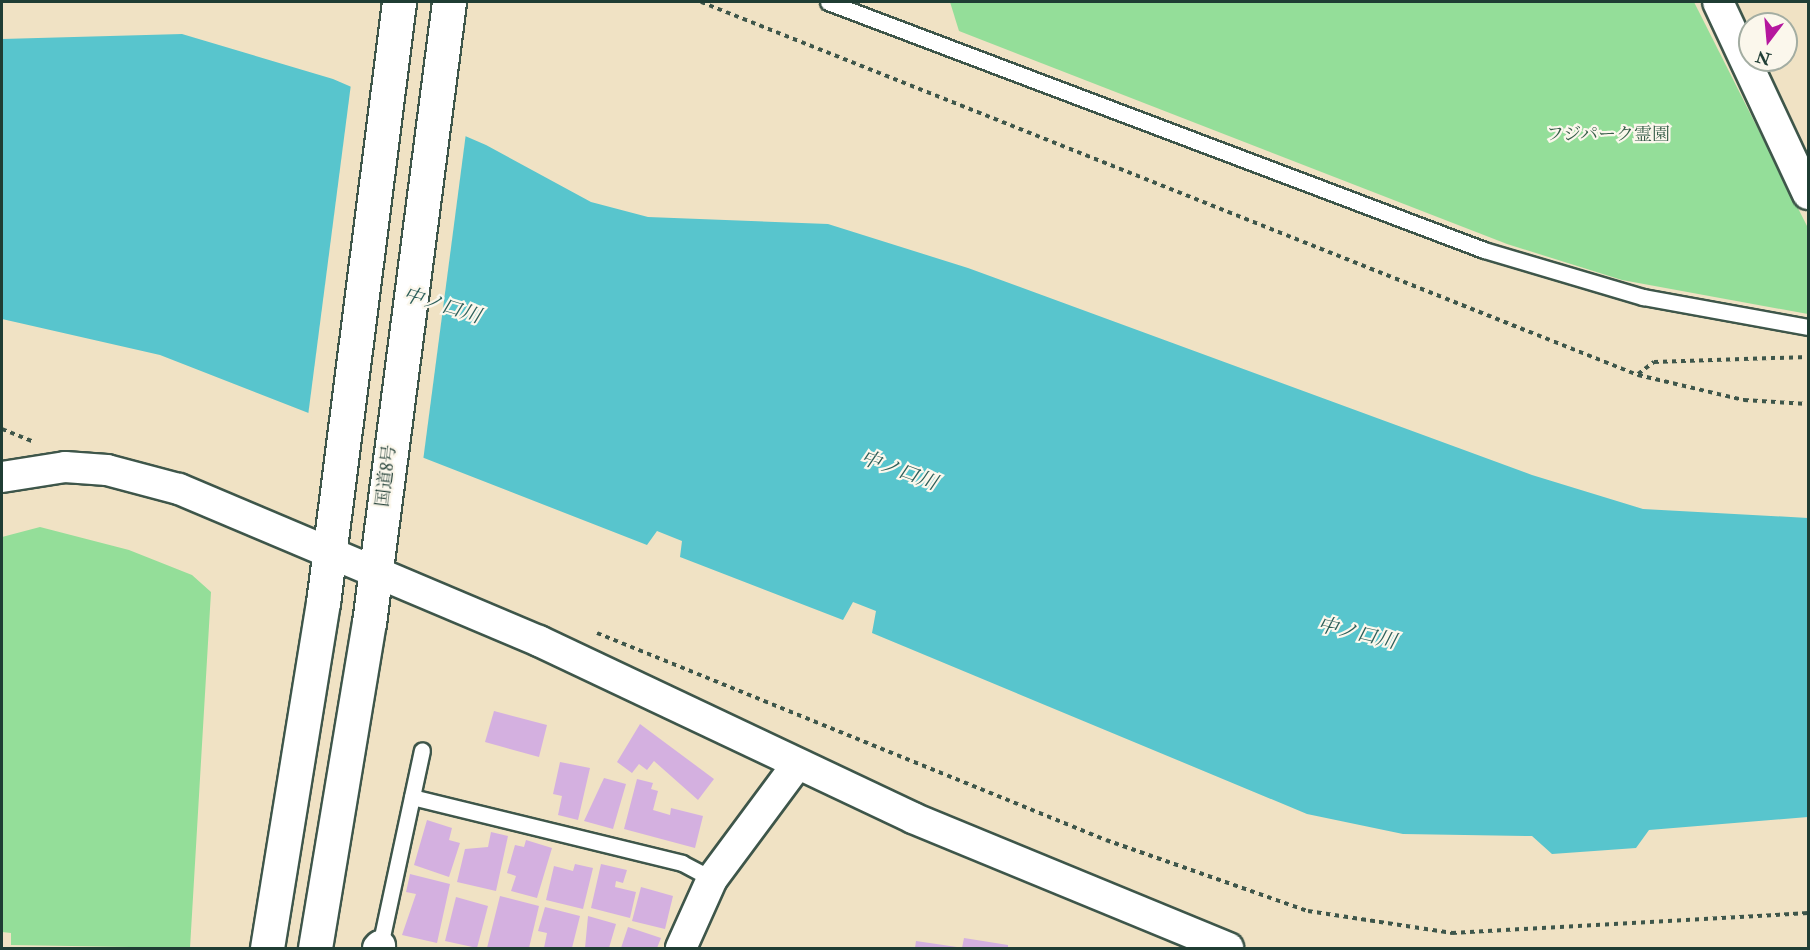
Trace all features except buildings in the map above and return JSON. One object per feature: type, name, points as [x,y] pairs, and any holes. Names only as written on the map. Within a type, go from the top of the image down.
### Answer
[{"type":"highway","points":[[267,948],[328,553],[399,2]]},
{"type":"highway","name":"国道8号","points":[[315,948],[380,529],[449,2]]},
{"type":"street","points":[[1718,2],[1809,194]]},
{"type":"street","points":[[2,477],[65,467],[141,476],[539,641],[796,766],[1228,948]]},
{"type":"street","points":[[681,948],[712,879],[796,766]]},
{"type":"lane","points":[[828,2],[1484,250],[1643,297],[1809,327]]},
{"type":"lane","points":[[384,948],[422,750]]},
{"type":"lane","points":[[412,797],[682,863],[712,879]]},
{"type":"path","points":[[701,2],[1638,375],[1744,400],[1809,404]]},
{"type":"path","points":[[1638,375],[1654,362],[1809,357]]},
{"type":"path","points":[[591,631],[1107,840],[1308,911],[1452,933],[1809,913]]},
{"type":"green space","name":"フジパーク霊園","points":[[950,2],[1694,2],[1808,228],[1808,314],[1622,280],[1507,244],[959,31]]},
{"type":"green space","points":[[40,527],[129,550],[192,575],[211,592],[190,948],[11,945],[11,933],[2,932],[2,537]]},
{"type":"water","name":"中ノ口川","points":[[182,34],[333,79],[486,145],[591,202],[648,217],[828,224],[968,268],[1532,475],[1643,509],[1808,518],[1808,817],[1649,830],[1636,848],[1552,854],[1532,836],[1403,834],[1307,814],[872,633],[876,611],[853,602],[843,620],[680,557],[682,541],[657,531],[647,545],[160,355],[2,319],[2,39]]},
{"type":"pier","points":[[351,84],[466,133],[423,461],[308,416]]}]
